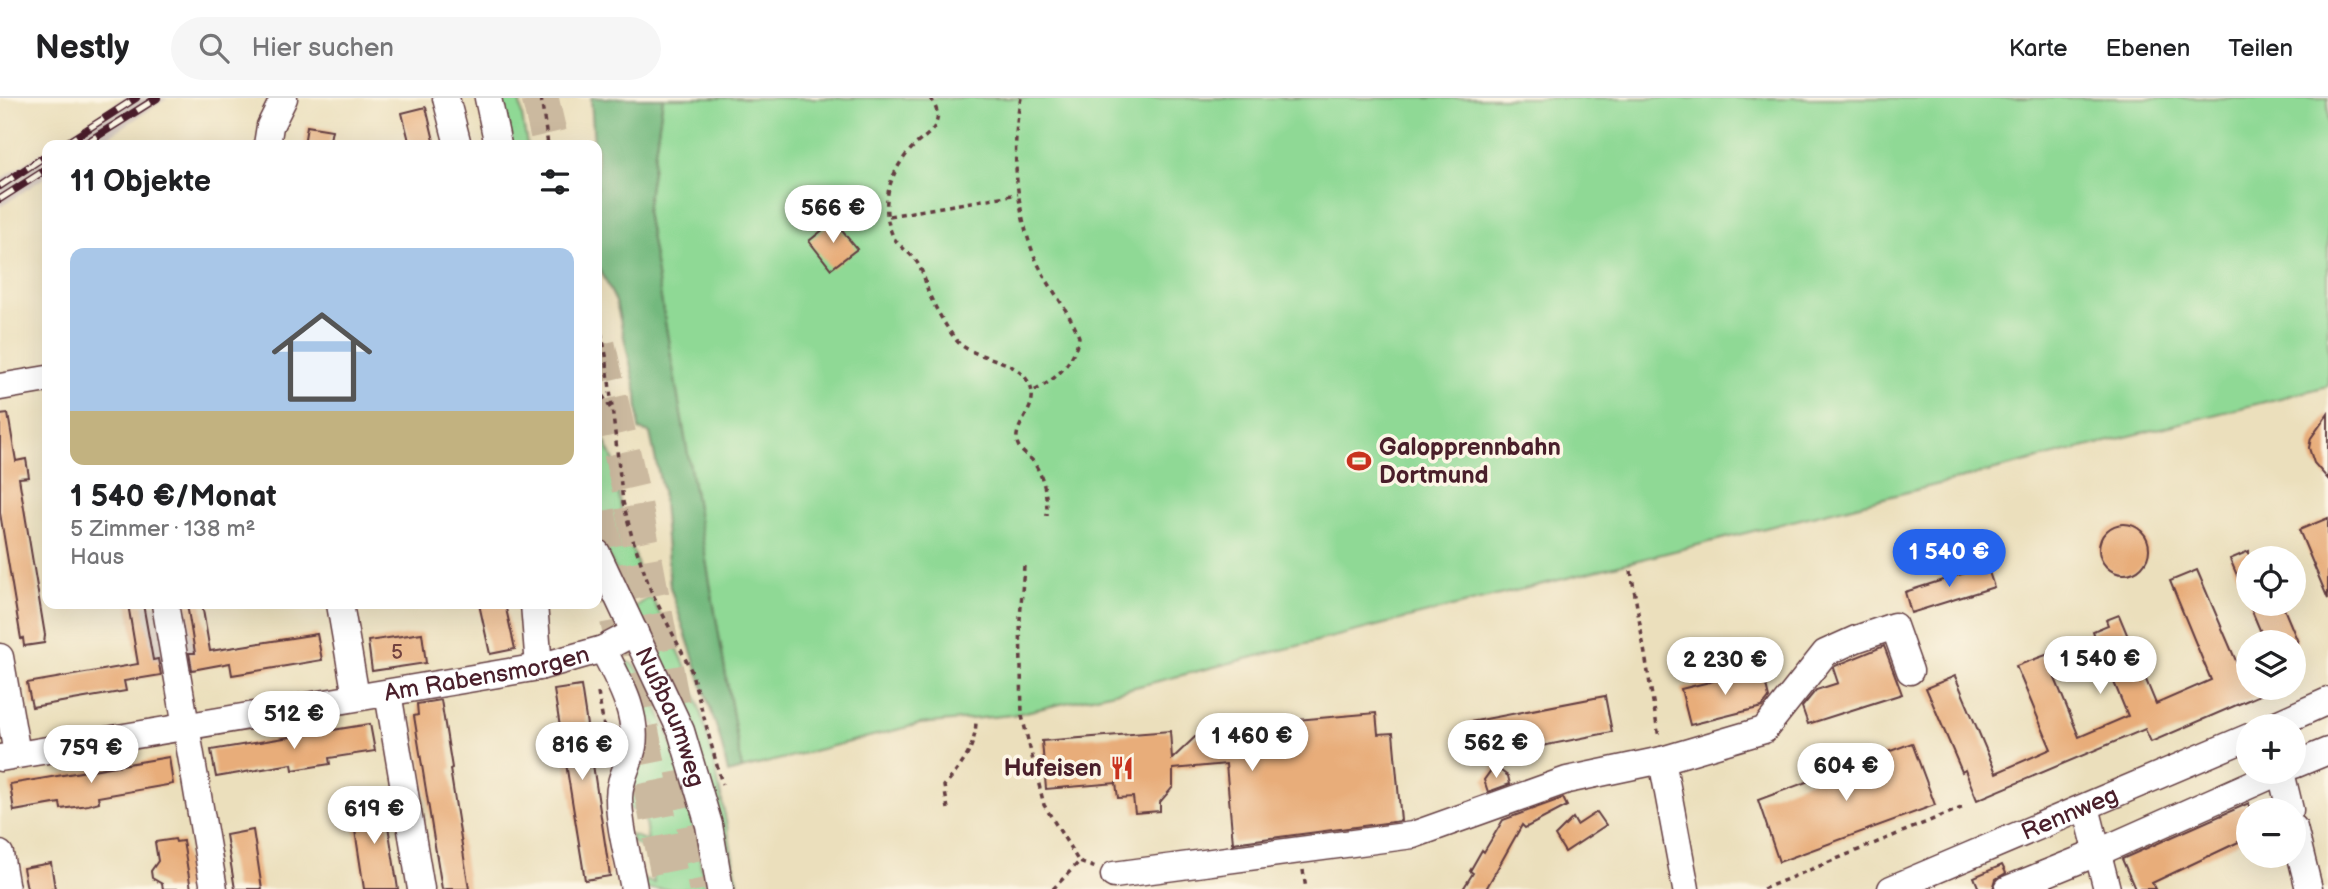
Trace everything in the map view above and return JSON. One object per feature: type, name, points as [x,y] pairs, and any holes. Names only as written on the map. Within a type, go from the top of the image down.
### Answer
[{"type":"street","points":[[268,140],[270,126],[284,98]]},
{"type":"street","points":[[446,98],[457,140]]},
{"type":"street","points":[[488,98],[497,140]]},
{"type":"street","points":[[0,387],[42,380]]},
{"type":"street","name":"Nußbaumweg","points":[[602,563],[681,731],[709,825],[720,889]]},
{"type":"street","points":[[166,609],[214,889]]},
{"type":"street","points":[[341,609],[356,697]]},
{"type":"street","points":[[534,609],[539,667]]},
{"type":"street","points":[[1114,876],[1413,835],[1567,780],[1662,760],[1764,730],[1825,653],[1894,626],[1910,671]]},
{"type":"street","name":"Am Rabensmorgen","points":[[8,756],[539,667],[596,651],[635,632]]},
{"type":"street","name":"Nußbaumweg","points":[[596,651],[627,701],[632,723],[633,746],[619,786],[619,801],[634,889]]},
{"type":"street","points":[[0,657],[8,756]]},
{"type":"street","points":[[388,692],[421,889]]},
{"type":"street","points":[[2299,714],[2328,701]]},
{"type":"street","name":"Rennweg","points":[[1901,887],[2236,743]]},
{"type":"street","points":[[2306,760],[2328,751]]},
{"type":"street","points":[[1662,760],[1686,889]]},
{"type":"street","points":[[2008,889],[2253,784]]},
{"type":"street","points":[[2086,807],[2108,889]]},
{"type":"street","points":[[0,854],[6,889]]},
{"type":"street","points":[[2304,868],[2309,889]]},
{"type":"path","points":[[541,98],[547,140]]},
{"type":"path","points":[[931,98],[936,107],[937,121],[932,131],[910,150],[889,182],[887,196],[891,232],[897,243],[916,261],[932,300],[952,337],[969,351],[1014,368],[1028,381],[1031,392],[1030,410],[1019,428],[1017,441],[1043,479],[1047,491],[1047,516]]},
{"type":"path","points":[[1021,98],[1016,131],[1018,194],[1037,261],[1079,337],[1061,373],[1031,392]]},
{"type":"path","points":[[888,216],[1018,194]]},
{"type":"path","points":[[602,336],[622,491],[632,537],[651,591],[691,670],[723,789]]},
{"type":"path","points":[[602,395],[613,413]]},
{"type":"path","points":[[1024,566],[1020,619],[1022,716],[1044,805],[1079,862],[1114,876]]},
{"type":"path","points":[[1631,571],[1662,760]]},
{"type":"path","points":[[596,651],[599,697],[610,760]]},
{"type":"path","points":[[948,809],[944,786],[960,769],[976,738],[976,719]]},
{"type":"path","points":[[1763,889],[1966,806]]},
{"type":"path","points":[[1053,889],[1079,862]]},
{"type":"shaded area","points":[[124,98],[168,98],[103,140],[61,140]]},
{"type":"shaded area","points":[[42,152],[42,179],[0,207],[0,180]]},
{"type":"shaded area","points":[[129,609],[203,609],[213,666],[140,679]]},
{"type":"green space","points":[[501,98],[519,98],[526,140],[510,140]]},
{"type":"green space","points":[[591,98],[663,98],[646,211],[742,769],[728,773],[720,738],[670,587],[662,490],[650,433],[639,430],[637,394],[616,302],[602,273],[602,140],[594,140]]},
{"type":"green space","name":"Galopprennbahn Dortmund","points":[[663,98],[2328,98],[2328,386],[1123,690],[1012,715],[920,724],[742,769],[646,211]]},
{"type":"green space","points":[[602,435],[614,461],[622,517],[643,582],[641,593],[630,599],[602,542]]},
{"type":"green space","points":[[648,598],[653,600],[676,645],[697,699],[718,780],[739,889],[729,889],[634,608]]},
{"type":"green space","points":[[613,661],[634,665],[657,707],[684,783],[705,889],[640,889],[638,878],[654,883],[649,852],[632,842],[631,835],[648,841],[644,815],[626,807],[636,756],[648,760],[655,739],[655,724],[635,711],[633,701],[646,703],[644,693],[635,680],[625,676]]},
{"type":"building","points":[[426,107],[434,140],[409,140],[402,113]]},
{"type":"building","points":[[307,126],[332,130],[330,140],[305,140]]},
{"type":"building","points":[[834,221],[857,249],[831,269],[809,241]]},
{"type":"building","points":[[8,414],[16,461],[26,459],[29,477],[19,478],[45,635],[44,643],[24,646],[0,513],[0,415]]},
{"type":"building","points":[[2328,414],[2328,479],[2314,463],[2309,448],[2311,438]]},
{"type":"building","points":[[2328,518],[2328,599],[2306,546],[2299,530]]},
{"type":"building","points":[[2124,524],[2142,531],[2149,549],[2142,567],[2124,574],[2106,567],[2099,549],[2106,531]]},
{"type":"building","points":[[2236,556],[2236,573],[2230,559]]},
{"type":"building","points":[[1987,566],[1994,587],[1911,613],[1905,592]]},
{"type":"building","points":[[2197,570],[2236,661],[2236,700],[2248,700],[2151,742],[2145,729],[1977,800],[1926,688],[1955,676],[1996,773],[2051,749],[2016,666],[2095,637],[2093,631],[2108,625],[2106,620],[2119,615],[2156,704],[2211,680],[2170,581]],"holes":[[[2101,651],[2128,716],[2079,737],[2052,671]]]},
{"type":"building","points":[[129,609],[144,609],[153,660],[158,659],[161,675],[124,681],[126,691],[32,707],[27,683],[138,664]]},
{"type":"building","points":[[188,609],[203,609],[210,651],[317,634],[322,660],[232,675],[230,663],[192,670],[189,653],[195,653]]},
{"type":"building","points":[[480,609],[506,609],[515,649],[490,654]]},
{"type":"building","points":[[2254,616],[2287,616],[2293,630],[2260,630]]},
{"type":"building","points":[[422,633],[426,663],[372,671],[368,641]]},
{"type":"building","points":[[1884,646],[1902,694],[1808,724],[1802,707],[1816,690],[1838,683],[1833,668]]},
{"type":"building","points":[[1762,669],[1769,698],[1762,707],[1690,725],[1681,689]]},
{"type":"building","points":[[581,686],[610,876],[585,880],[554,690]]},
{"type":"building","points":[[1605,696],[1612,732],[1477,759],[1470,722]]},
{"type":"building","points":[[441,700],[469,889],[442,889],[414,716],[418,715],[417,704]]},
{"type":"building","points":[[1376,713],[1378,734],[1393,733],[1401,821],[1233,843],[1226,764],[1173,769],[1173,787],[1160,802],[1160,811],[1135,813],[1133,797],[1118,798],[1116,783],[1046,789],[1042,741],[1170,731],[1172,759],[1195,737],[1224,736],[1230,741],[1253,739],[1252,724]]},
{"type":"building","points":[[370,724],[375,751],[329,758],[330,764],[293,770],[292,764],[216,777],[211,750]]},
{"type":"building","points":[[1912,743],[1935,805],[1779,862],[1758,800]]},
{"type":"building","points":[[169,757],[173,784],[98,797],[99,802],[88,805],[61,809],[60,803],[14,811],[10,784]]},
{"type":"building","points":[[1494,766],[1508,776],[1510,784],[1488,792],[1484,780]]},
{"type":"building","points":[[1563,798],[1567,806],[1525,828],[1522,825],[1486,889],[1463,889],[1482,850],[1484,852],[1503,820]]},
{"type":"building","points":[[375,800],[377,809],[385,807],[398,889],[364,889],[351,804]]},
{"type":"building","points":[[2236,809],[2236,843],[2152,883],[2155,889],[2135,889],[2122,859]]},
{"type":"building","points":[[1597,812],[1606,825],[1565,852],[1555,836],[1573,818],[1577,825]]},
{"type":"building","points":[[253,830],[262,889],[235,889],[226,835]]},
{"type":"building","points":[[175,839],[176,842],[183,841],[191,889],[163,889],[162,884],[152,878],[151,871],[158,861],[155,842]]},
{"type":"building","points":[[51,863],[55,889],[27,889],[23,868]]},
{"type":"building","points":[[2002,865],[2006,873],[1996,879],[1993,889],[1979,889],[1974,877]]},
{"type":"tunnel","points":[[540,98],[550,140]]},
{"type":"tunnel","points":[[602,367],[633,501],[673,713]]},
{"type":"tunnel","points":[[602,537],[672,889]]},
{"type":"tunnel","points":[[684,770],[707,889]]},
{"type":"railway","points":[[71,140],[136,98]]},
{"type":"railway","points":[[91,140],[157,98]]},
{"type":"railway","points":[[0,186],[42,158]]},
{"type":"railway","points":[[0,199],[42,172]]},
{"type":"place","name":"Galopprennbahn Dortmund","points":[[1359,461]]},
{"type":"place","name":"Hufeisen","points":[[1122,768]]}]
